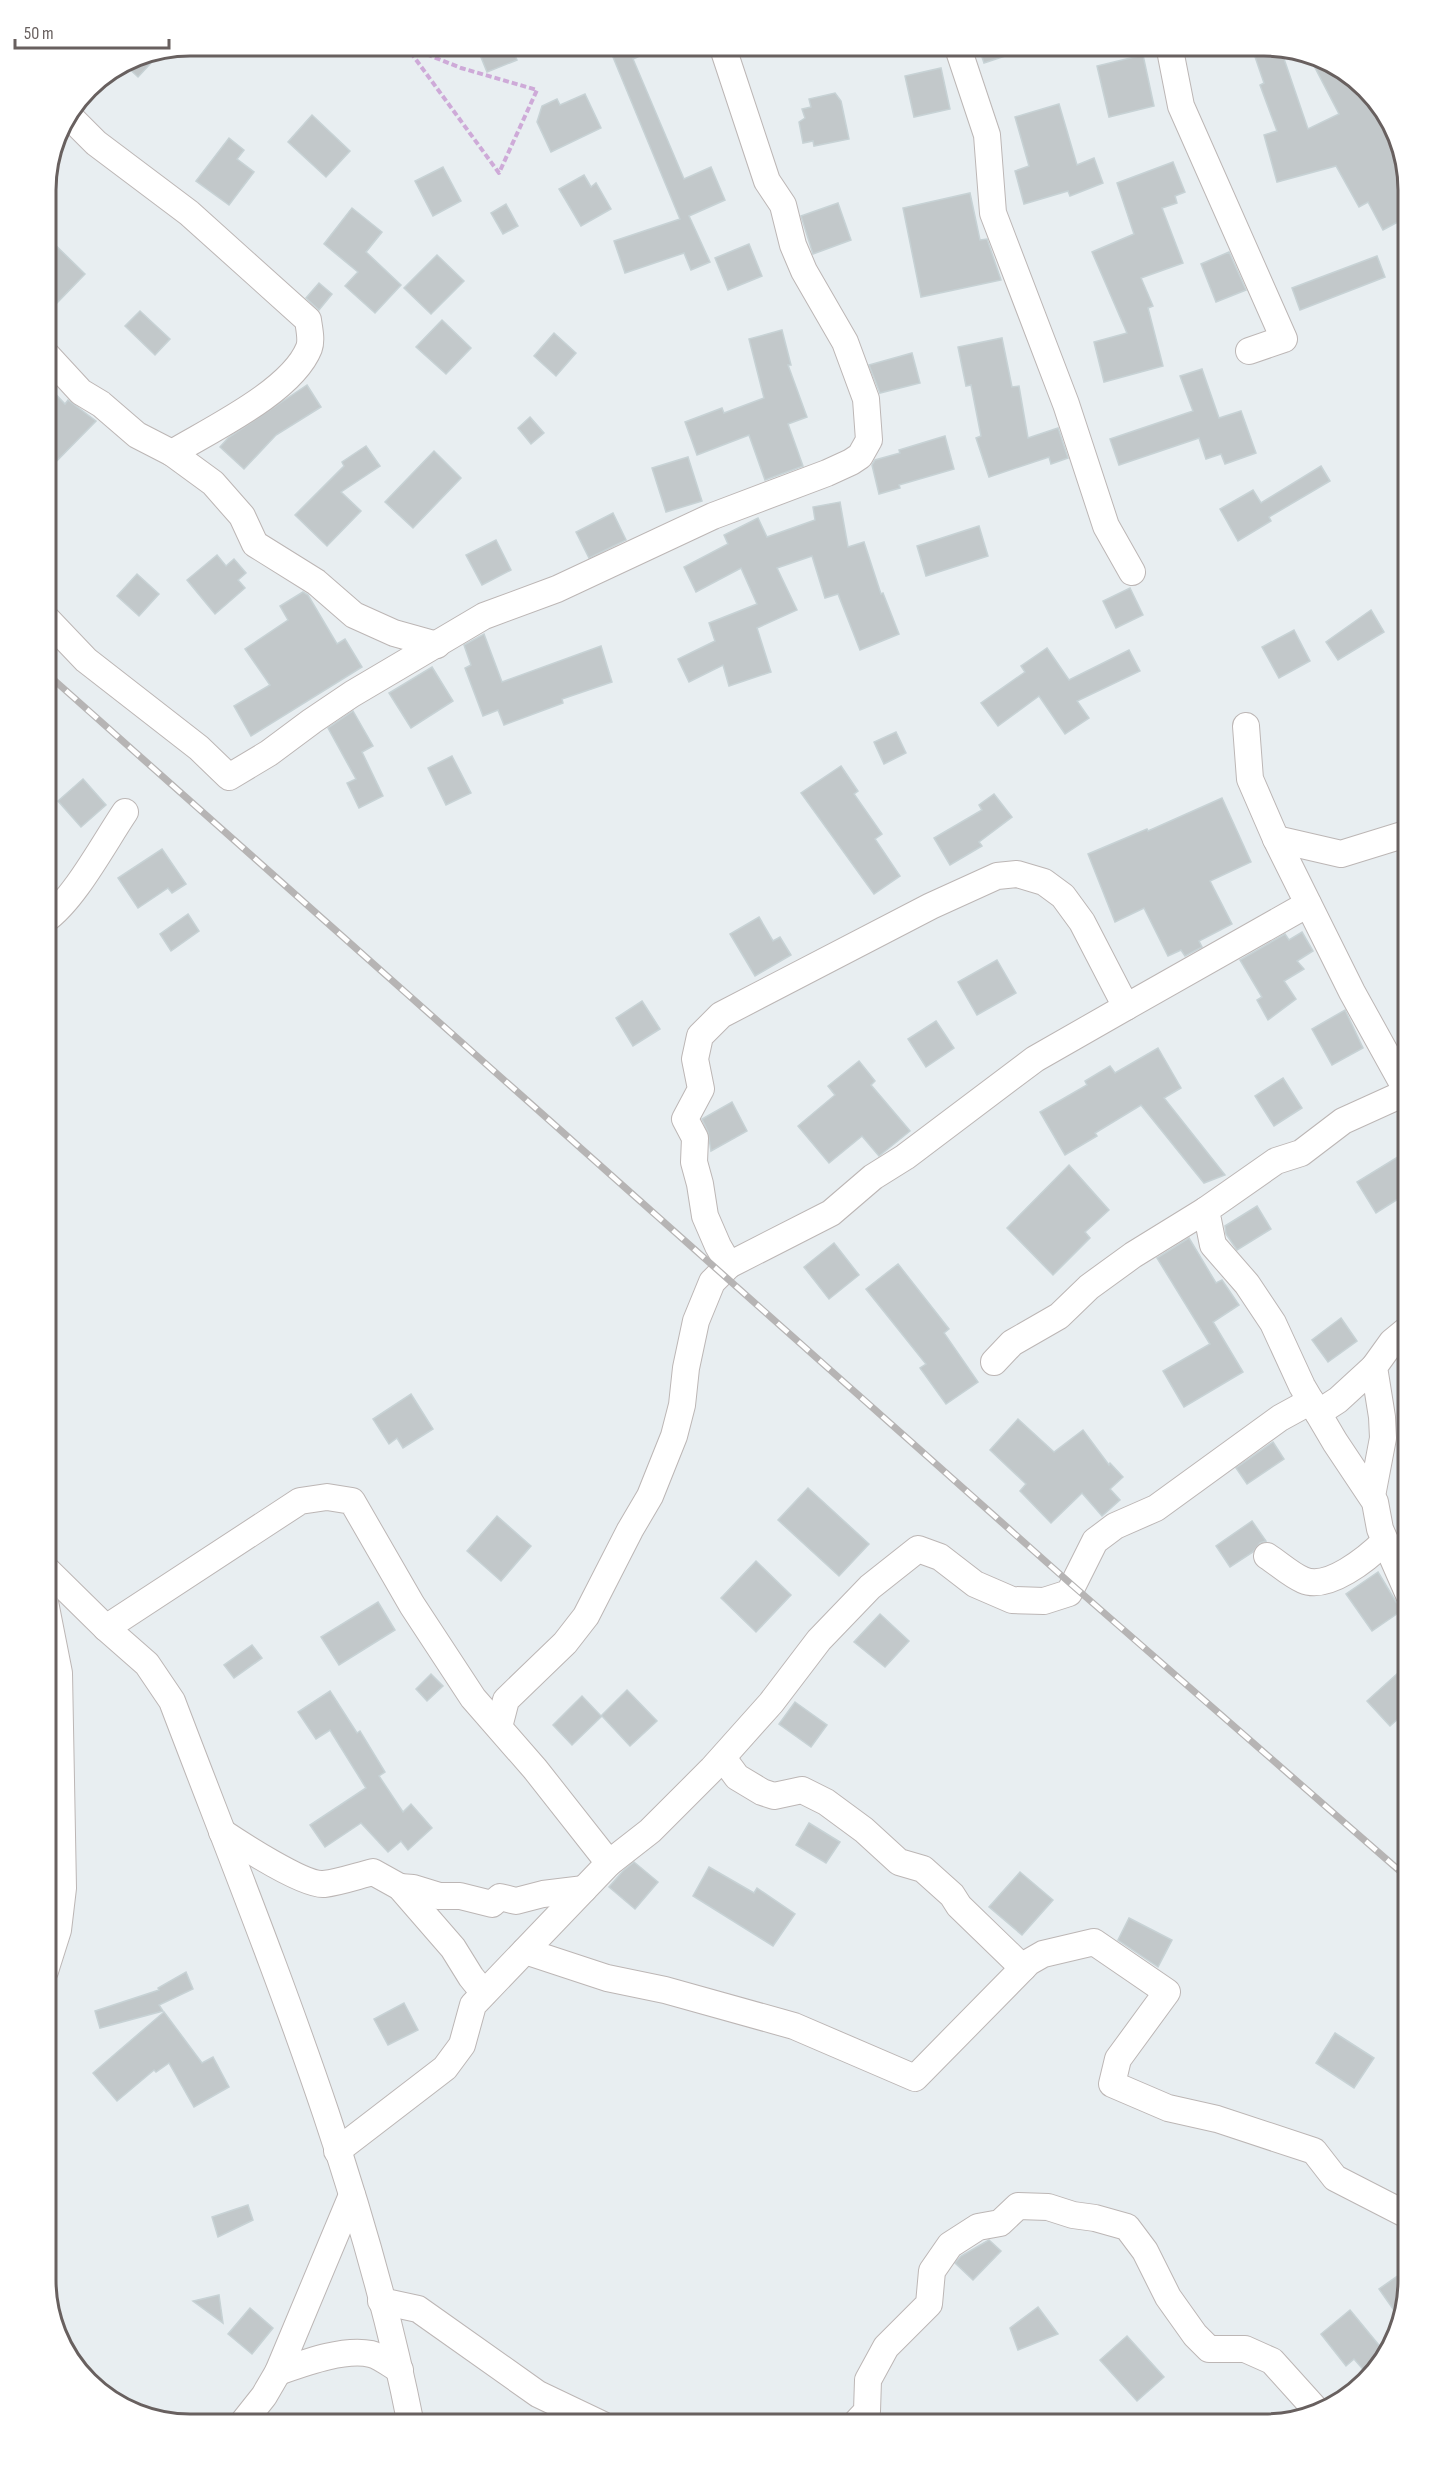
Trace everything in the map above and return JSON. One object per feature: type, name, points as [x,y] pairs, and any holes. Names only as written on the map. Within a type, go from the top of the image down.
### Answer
[{"type":"street","points":[[56,628],[86,660],[199,748],[229,777],[269,753],[352,694],[484,616],[557,589],[713,516],[851,462],[860,456],[869,440],[866,399],[845,342],[804,271],[793,245],[783,205],[767,181],[726,56]]},
{"type":"street","points":[[961,56],[987,135],[993,213],[1066,404],[1106,526],[1132,572]]},
{"type":"street","points":[[1171,56],[1181,106],[1284,339],[1249,351]]},
{"type":"street","points":[[74,121],[96,143],[189,213],[308,320],[310,346],[297,369],[271,393],[172,453]]},
{"type":"street","points":[[56,365],[81,392],[101,404],[137,435],[172,453],[213,483],[242,516],[255,544],[316,582],[354,615],[394,633],[437,645]]},
{"type":"street","points":[[1246,726],[1250,779],[1276,839],[1352,992],[1398,1076]]},
{"type":"street","points":[[56,912],[125,812]]},
{"type":"street","points":[[1276,839],[1341,854],[1398,836]]},
{"type":"street","points":[[729,1265],[705,1216],[694,1162],[695,1138],[685,1119],[701,1089],[695,1059],[700,1036],[721,1015],[931,906],[997,876],[1017,874],[1044,882],[1063,896],[1082,922],[1126,1007]]},
{"type":"street","points":[[499,1727],[506,1700],[565,1643],[586,1616],[650,1496],[674,1436],[682,1405],[686,1368],[696,1321],[712,1282],[729,1265],[831,1213],[873,1177],[914,1150],[1035,1059],[1308,904]]},
{"type":"street","points":[[994,1362],[1012,1343],[1059,1316],[1089,1287],[1132,1255],[1206,1210],[1276,1161],[1301,1153],[1343,1121],[1398,1098]]},
{"type":"street","points":[[1206,1210],[1213,1245],[1247,1284],[1273,1323],[1314,1407],[1375,1502],[1380,1529],[1398,1570]]},
{"type":"street","points":[[337,2151],[445,2068],[462,2045],[473,2005],[609,1863],[650,1831],[723,1758],[771,1703],[819,1640],[870,1587],[918,1550],[940,1557],[975,1584],[1012,1600],[1044,1601],[1069,1593],[1095,1541],[1115,1526],[1156,1508],[1280,1418],[1338,1400],[1374,1366],[1398,1337]]},
{"type":"street","points":[[1371,1496],[1383,1438],[1374,1366]]},
{"type":"street","points":[[106,1628],[300,1501],[327,1497],[352,1501],[424,1623],[473,1698],[535,1769],[609,1863]]},
{"type":"street","points":[[1268,1556],[1304,1581],[1323,1582],[1341,1574],[1371,1554],[1385,1541]]},
{"type":"street","points":[[56,1579],[147,1664],[172,1701],[291,2014],[352,2195],[400,2370],[409,2414]]},
{"type":"street","points":[[56,1657],[59,1672],[63,1888],[56,1936]]},
{"type":"street","points":[[723,1758],[737,1777],[762,1792],[774,1796],[802,1790],[826,1802],[864,1830],[899,1862],[923,1869],[952,1895],[959,1906],[1023,1968]]},
{"type":"street","points":[[222,1832],[267,1861],[321,1885],[373,1872],[400,1887],[453,1948],[484,1993]]},
{"type":"street","points":[[400,1887],[413,1888],[439,1896],[460,1896],[492,1904],[500,1897],[516,1901],[543,1894],[584,1889]]},
{"type":"street","points":[[525,1951],[607,1978],[665,1990],[794,2026],[915,2078],[1023,1968],[1043,1954],[1094,1942],[1167,1992],[1118,2059],[1112,2084],[1168,2108],[1217,2119],[1314,2151],[1335,2178],[1398,2210]]},
{"type":"street","points":[[250,2414],[278,2372],[352,2195]]},
{"type":"street","points":[[864,2414],[867,2411],[868,2380],[886,2347],[929,2304],[932,2271],[950,2245],[978,2227],[1000,2223],[1018,2206],[1048,2207],[1073,2216],[1095,2218],[1127,2227],[1145,2251],[1168,2297],[1195,2335],[1209,2349],[1245,2349],[1272,2361],[1312,2405]]},
{"type":"street","points":[[381,2301],[418,2309],[538,2394],[580,2414]]},
{"type":"street","points":[[278,2372],[326,2357],[353,2354],[372,2354],[400,2370]]},
{"type":"path","points":[[414,56],[499,173],[537,90],[461,68],[432,56]]},
{"type":"building","points":[[480,56],[515,56],[517,60],[487,72]]},
{"type":"building","points":[[613,56],[640,56],[633,59],[684,179],[711,167],[725,200],[689,216],[710,262],[691,270],[684,253],[625,273],[614,241],[680,219]]},
{"type":"building","points":[[982,56],[1005,56],[984,63]]},
{"type":"building","points":[[1143,56],[1154,106],[1109,117],[1097,66]]},
{"type":"building","points":[[1255,56],[1283,57],[1308,129],[1339,114],[1314,65],[1339,78],[1365,101],[1385,130],[1394,155],[1397,172],[1398,222],[1383,230],[1368,202],[1359,207],[1336,166],[1277,182],[1264,135],[1277,131],[1260,85],[1264,83]]},
{"type":"building","points":[[153,61],[138,77],[130,70]]},
{"type":"building","points":[[941,68],[950,109],[914,117],[905,76]]},
{"type":"building","points":[[835,93],[841,101],[849,139],[814,146],[813,141],[803,143],[799,122],[805,118],[802,109],[811,107],[809,99]]},
{"type":"building","points":[[585,94],[601,128],[551,152],[537,122],[542,106],[557,99],[560,105]]},
{"type":"building","points":[[1059,104],[1077,165],[1094,158],[1103,183],[1070,196],[1068,191],[1024,204],[1015,171],[1029,166],[1015,117]]},
{"type":"building","points":[[312,115],[350,151],[326,177],[288,142]]},
{"type":"building","points":[[229,138],[244,150],[237,159],[254,172],[229,205],[196,181]]},
{"type":"building","points":[[1173,162],[1185,192],[1175,196],[1177,203],[1162,208],[1183,263],[1141,278],[1153,306],[1148,308],[1163,366],[1104,382],[1094,342],[1127,333],[1092,252],[1134,234],[1117,183]]},
{"type":"building","points":[[443,167],[461,201],[433,216],[415,181]]},
{"type":"building","points":[[584,175],[591,187],[596,183],[611,209],[581,226],[559,189]]},
{"type":"building","points":[[970,193],[980,240],[987,239],[1001,280],[921,297],[903,208]]},
{"type":"building","points":[[838,203],[851,240],[813,254],[801,216]]},
{"type":"building","points":[[506,204],[518,226],[503,234],[491,213]]},
{"type":"building","points":[[352,208],[382,232],[366,252],[401,285],[375,313],[345,286],[358,272],[324,244]]},
{"type":"building","points":[[749,244],[762,276],[728,290],[715,258]]},
{"type":"building","points":[[56,246],[85,274],[56,302]]},
{"type":"building","points":[[1229,252],[1246,290],[1216,302],[1201,264]]},
{"type":"building","points":[[437,255],[464,281],[431,314],[404,288]]},
{"type":"building","points":[[1377,256],[1385,277],[1300,310],[1292,288]]},
{"type":"building","points":[[319,283],[332,294],[319,310],[306,298]]},
{"type":"building","points":[[140,311],[170,339],[155,355],[125,326]]},
{"type":"building","points":[[442,320],[471,348],[446,374],[416,347]]},
{"type":"building","points":[[782,330],[791,365],[788,365],[807,417],[788,424],[803,466],[765,480],[749,435],[697,455],[685,422],[722,408],[724,413],[764,398],[749,339]]},
{"type":"building","points":[[554,333],[576,353],[556,376],[534,356]]},
{"type":"building","points":[[1002,338],[1012,387],[1019,386],[1028,438],[1058,428],[1068,458],[1051,464],[1049,457],[989,477],[976,438],[981,436],[971,385],[966,386],[958,347]]},
{"type":"building","points":[[912,353],[920,383],[880,393],[869,365]]},
{"type":"building","points":[[1202,369],[1219,418],[1241,411],[1256,453],[1225,464],[1221,454],[1206,459],[1199,438],[1119,465],[1110,439],[1193,411],[1180,376]]},
{"type":"building","points":[[307,385],[321,407],[276,435],[244,469],[220,447],[228,438]]},
{"type":"building","points":[[56,395],[65,404],[68,400],[96,421],[56,462]]},
{"type":"building","points":[[530,417],[544,433],[531,444],[518,428]]},
{"type":"building","points":[[945,436],[954,469],[899,485],[900,488],[879,494],[872,465],[875,460]]},
{"type":"building","points":[[366,446],[380,466],[341,492],[361,511],[327,546],[295,515],[344,466],[342,462]]},
{"type":"building","points":[[434,451],[461,478],[413,528],[385,502]]},
{"type":"building","points":[[688,457],[702,501],[666,512],[652,468]]},
{"type":"building","points":[[1321,466],[1330,481],[1269,517],[1271,521],[1238,541],[1220,509],[1253,490],[1261,503]]},
{"type":"building","points":[[840,502],[848,547],[864,542],[881,594],[883,593],[899,634],[860,650],[838,594],[825,598],[812,556],[777,568],[797,610],[757,628],[771,672],[729,686],[723,665],[689,682],[678,659],[715,641],[709,623],[757,604],[741,568],[696,592],[684,567],[728,544],[724,535],[758,518],[767,537],[815,520],[813,507]]},
{"type":"building","points":[[613,513],[626,540],[589,558],[576,532]]},
{"type":"building","points":[[979,526],[988,556],[926,576],[917,546]]},
{"type":"building","points":[[496,540],[511,570],[482,585],[466,555]]},
{"type":"building","points":[[217,555],[226,566],[234,559],[246,573],[238,580],[245,588],[215,614],[187,580]]},
{"type":"building","points":[[137,574],[159,594],[139,616],[117,596]]},
{"type":"building","points":[[1130,588],[1143,615],[1116,628],[1103,601]]},
{"type":"building","points":[[303,592],[308,595],[337,644],[345,639],[362,667],[251,736],[234,706],[270,685],[245,649],[288,620],[280,606]]},
{"type":"building","points":[[1371,610],[1384,632],[1338,660],[1326,642]]},
{"type":"building","points":[[1294,630],[1310,661],[1279,678],[1262,647]]},
{"type":"building","points":[[484,634],[502,682],[601,646],[612,682],[562,699],[563,703],[504,725],[498,710],[483,716],[465,668],[471,665],[464,645]]},
{"type":"building","points":[[1047,648],[1069,680],[1129,650],[1140,671],[1077,701],[1089,718],[1065,734],[1039,696],[998,726],[981,703],[1025,672],[1021,666]]},
{"type":"building","points":[[432,667],[453,701],[411,728],[389,693]]},
{"type":"building","points":[[353,711],[373,746],[362,752],[383,796],[359,808],[347,783],[356,779],[328,728]]},
{"type":"building","points":[[896,732],[906,753],[884,764],[874,742]]},
{"type":"building","points":[[452,756],[471,793],[446,805],[428,768]]},
{"type":"building","points":[[841,766],[858,791],[854,794],[882,834],[875,839],[900,876],[874,894],[801,793]]},
{"type":"building","points":[[83,779],[106,805],[81,827],[58,801]]},
{"type":"building","points":[[994,794],[1012,817],[979,842],[982,846],[950,865],[934,838],[982,810],[979,805]]},
{"type":"building","points":[[1222,798],[1251,862],[1210,881],[1232,924],[1199,941],[1202,947],[1185,956],[1181,950],[1168,956],[1144,908],[1115,922],[1088,854],[1147,829],[1148,831]]},
{"type":"building","points":[[162,849],[186,884],[172,893],[168,888],[138,908],[118,878]]},
{"type":"building","points":[[188,914],[199,931],[171,951],[160,934]]},
{"type":"building","points":[[759,917],[773,941],[780,937],[791,955],[755,976],[730,934]]},
{"type":"building","points":[[1302,932],[1313,951],[1297,961],[1304,969],[1284,981],[1296,999],[1268,1020],[1257,1000],[1262,997],[1240,960],[1285,934],[1289,940]]},
{"type":"building","points":[[997,960],[1016,993],[977,1015],[958,982]]},
{"type":"building","points":[[642,1001],[660,1029],[633,1046],[616,1018]]},
{"type":"building","points":[[1345,1010],[1363,1048],[1332,1065],[1312,1029]]},
{"type":"building","points":[[936,1021],[954,1048],[926,1067],[908,1039]]},
{"type":"building","points":[[1158,1048],[1181,1088],[1164,1098],[1225,1175],[1204,1183],[1141,1105],[1095,1133],[1097,1136],[1065,1155],[1040,1112],[1087,1085],[1085,1081],[1110,1066],[1115,1073]]},
{"type":"building","points":[[859,1061],[875,1081],[871,1085],[910,1131],[879,1156],[862,1136],[829,1163],[798,1126],[835,1095],[828,1086]]},
{"type":"building","points":[[1283,1078],[1302,1108],[1274,1126],[1255,1096]]},
{"type":"building","points":[[732,1102],[747,1131],[711,1151],[708,1132],[702,1119]]},
{"type":"building","points":[[1398,1157],[1398,1199],[1376,1213],[1357,1182]]},
{"type":"building","points":[[1069,1165],[1109,1210],[1085,1232],[1090,1238],[1053,1275],[1007,1228]]},
{"type":"building","points":[[1257,1206],[1271,1229],[1237,1250],[1226,1234],[1225,1226]]},
{"type":"building","points":[[1189,1238],[1216,1283],[1222,1280],[1239,1305],[1213,1322],[1243,1372],[1184,1407],[1163,1371],[1210,1344],[1157,1258]]},
{"type":"building","points":[[834,1243],[859,1275],[829,1299],[804,1267]]},
{"type":"building","points":[[898,1264],[949,1329],[944,1333],[978,1382],[946,1404],[920,1368],[926,1364],[866,1289]]},
{"type":"building","points":[[1341,1318],[1357,1341],[1328,1362],[1312,1340]]},
{"type":"building","points":[[411,1394],[433,1429],[403,1448],[397,1438],[389,1444],[373,1419]]},
{"type":"building","points":[[1018,1419],[1054,1452],[1083,1430],[1109,1465],[1110,1463],[1123,1477],[1110,1489],[1120,1500],[1102,1516],[1082,1493],[1051,1523],[1020,1491],[1026,1484],[990,1450]]},
{"type":"building","points":[[1273,1442],[1284,1459],[1247,1484],[1236,1468]]},
{"type":"building","points":[[808,1488],[869,1544],[839,1576],[778,1520]]},
{"type":"building","points":[[497,1516],[531,1546],[501,1581],[467,1551]]},
{"type":"building","points":[[1252,1521],[1266,1541],[1260,1543],[1253,1552],[1230,1567],[1216,1546]]},
{"type":"building","points":[[756,1561],[791,1595],[756,1632],[721,1598]]},
{"type":"building","points":[[1378,1572],[1398,1604],[1398,1613],[1372,1631],[1346,1594]]},
{"type":"building","points":[[378,1602],[395,1630],[339,1665],[321,1637]]},
{"type":"building","points":[[880,1614],[909,1641],[885,1667],[854,1642]]},
{"type":"building","points":[[252,1645],[262,1658],[234,1678],[224,1665]]},
{"type":"building","points":[[1398,1673],[1398,1719],[1390,1726],[1367,1701]]},
{"type":"building","points":[[431,1674],[443,1686],[427,1701],[416,1689]]},
{"type":"building","points":[[627,1690],[657,1721],[630,1746],[602,1716],[572,1745],[553,1725],[582,1696],[601,1716]]},
{"type":"building","points":[[330,1691],[357,1733],[360,1731],[385,1772],[379,1776],[403,1812],[411,1804],[432,1828],[408,1850],[401,1841],[388,1852],[361,1823],[325,1847],[310,1825],[366,1788],[330,1730],[316,1739],[298,1712]]},
{"type":"building","points":[[795,1702],[827,1725],[811,1747],[779,1724]]},
{"type":"building","points":[[809,1823],[840,1842],[826,1863],[796,1845]]},
{"type":"building","points":[[634,1862],[658,1882],[635,1909],[609,1887]]},
{"type":"building","points":[[709,1867],[754,1893],[757,1888],[795,1914],[773,1946],[693,1896]]},
{"type":"building","points":[[1020,1872],[1053,1900],[1022,1935],[989,1907]]},
{"type":"building","points":[[1129,1918],[1172,1940],[1158,1967],[1118,1940]]},
{"type":"building","points":[[186,1972],[193,1989],[159,2005],[163,2011],[100,2028],[95,2011],[159,1990],[158,1988]]},
{"type":"building","points":[[404,2003],[418,2030],[388,2045],[374,2019]]},
{"type":"building","points":[[164,2012],[202,2063],[213,2057],[229,2087],[194,2107],[169,2063],[156,2072],[154,2070],[117,2101],[93,2073]]},
{"type":"building","points":[[1335,2033],[1374,2058],[1354,2088],[1316,2063]]},
{"type":"building","points":[[248,2205],[253,2220],[218,2237],[212,2217]]},
{"type":"building","points":[[989,2240],[1001,2251],[973,2280],[955,2263],[961,2256]]},
{"type":"building","points":[[1398,2276],[1395,2311],[1379,2289]]},
{"type":"building","points":[[219,2295],[223,2323],[193,2301]]},
{"type":"building","points":[[1038,2307],[1058,2334],[1018,2350],[1010,2328]]},
{"type":"building","points":[[250,2308],[273,2328],[252,2354],[228,2334]]},
{"type":"building","points":[[1350,2310],[1381,2347],[1364,2370],[1354,2359],[1346,2366],[1321,2334]]},
{"type":"building","points":[[1127,2336],[1164,2377],[1137,2401],[1100,2360]]},
{"type":"railway","points":[[56,682],[1071,1584],[1398,1869]]}]
